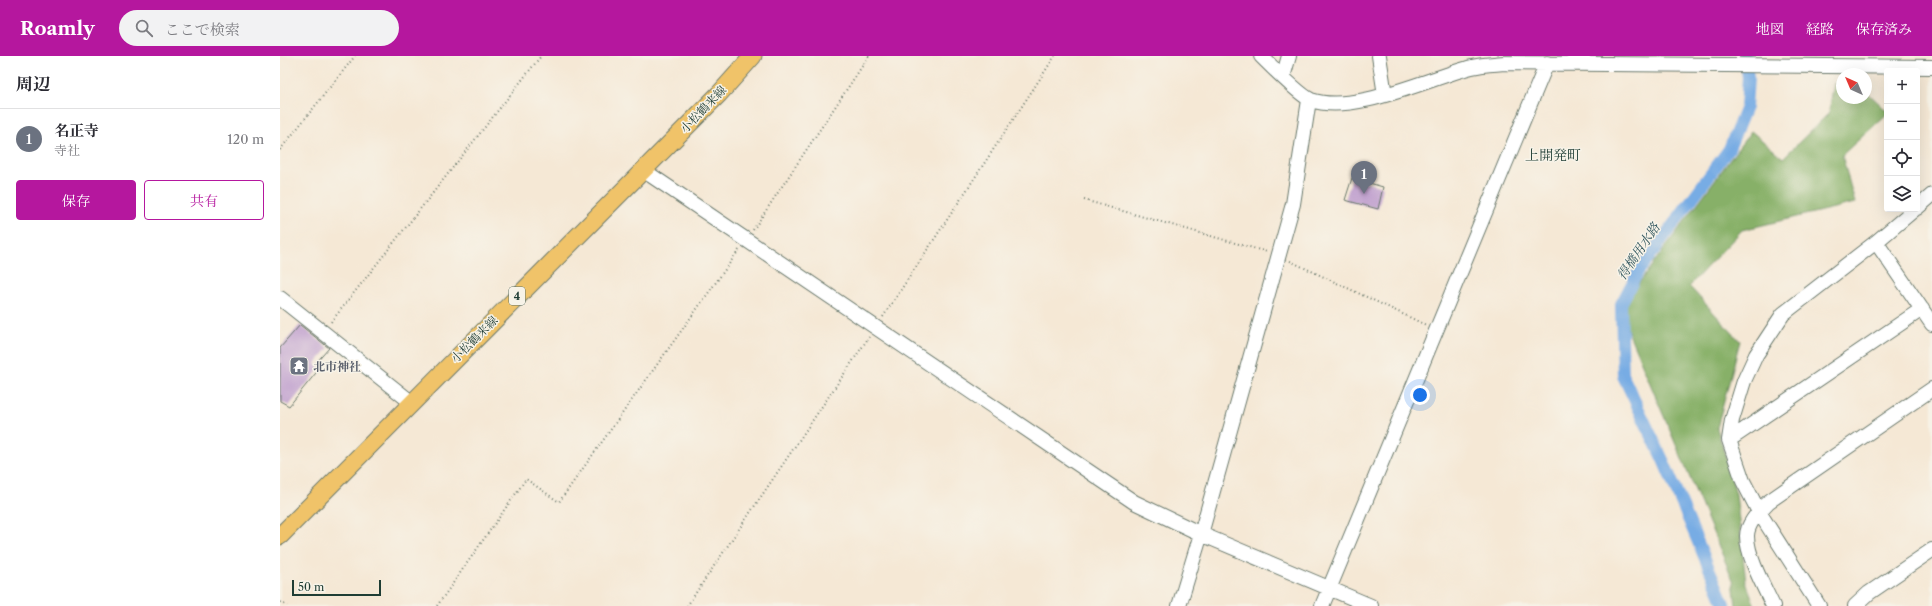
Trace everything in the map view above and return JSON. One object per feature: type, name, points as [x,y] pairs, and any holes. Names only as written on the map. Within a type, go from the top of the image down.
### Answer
[{"type":"main road","name":"小松鶴来線","points":[[280,536],[411,402],[719,94],[753,56]]},
{"type":"street","points":[[1261,56],[1309,100],[1328,103],[1350,102],[1385,95],[1476,61],[1505,63],[1634,59],[1736,64],[1843,61],[1932,67]]},
{"type":"street","points":[[1283,77],[1289,56]]},
{"type":"street","points":[[1379,56],[1385,95]]},
{"type":"street","points":[[1322,606],[1547,62]]},
{"type":"street","points":[[1178,606],[1201,534],[1293,204],[1309,100]]},
{"type":"street","points":[[643,170],[1134,502],[1201,534],[1371,606]]},
{"type":"street","points":[[1920,205],[1932,195]]},
{"type":"street","points":[[1819,606],[1759,512],[1743,481],[1729,440],[1732,420],[1744,381],[1756,355],[1783,314],[1876,242],[1911,212]]},
{"type":"street","points":[[1876,242],[1932,324]]},
{"type":"street","points":[[280,298],[411,402]]},
{"type":"street","points":[[1729,440],[1922,309]]},
{"type":"street","points":[[1773,606],[1753,562],[1747,535],[1752,522],[1759,512],[1768,502],[1794,483],[1932,390]]},
{"type":"street","points":[[1855,606],[1869,593],[1932,550]]},
{"type":"path","points":[[280,150],[354,56]]},
{"type":"path","points":[[323,332],[541,56]]},
{"type":"path","points":[[437,606],[526,479],[559,502],[746,240],[869,56]]},
{"type":"path","points":[[688,606],[876,328],[1055,56]]},
{"type":"path","points":[[1084,200],[1278,255],[1437,330]]},
{"type":"path","points":[[280,602],[287,606]]},
{"type":"green space","points":[[1834,83],[1836,83],[1836,104],[1872,104],[1872,97],[1884,108],[1884,117],[1842,155],[1855,203],[1742,230],[1689,286],[1740,341],[1717,428],[1736,494],[1746,582],[1755,606],[1736,606],[1733,580],[1619,310],[1751,131],[1783,158],[1829,113]]},
{"type":"building","points":[[1352,178],[1383,187],[1378,209],[1345,200]]},
{"type":"building","name":"北市神社","points":[[300,325],[329,348],[315,364],[320,368],[289,406],[280,401],[280,348]]},
{"type":"waterway","name":"得橋用水路","points":[[1725,606],[1664,462],[1623,376],[1621,304],[1638,272],[1729,149],[1746,107],[1748,77],[1745,56]]},
{"type":"place","name":"名正寺","points":[[1364,194]]},
{"type":"place","name":"北市神社","points":[[299,366]]},
{"type":"district","name":"上開発町","points":[[1553,155]]}]
